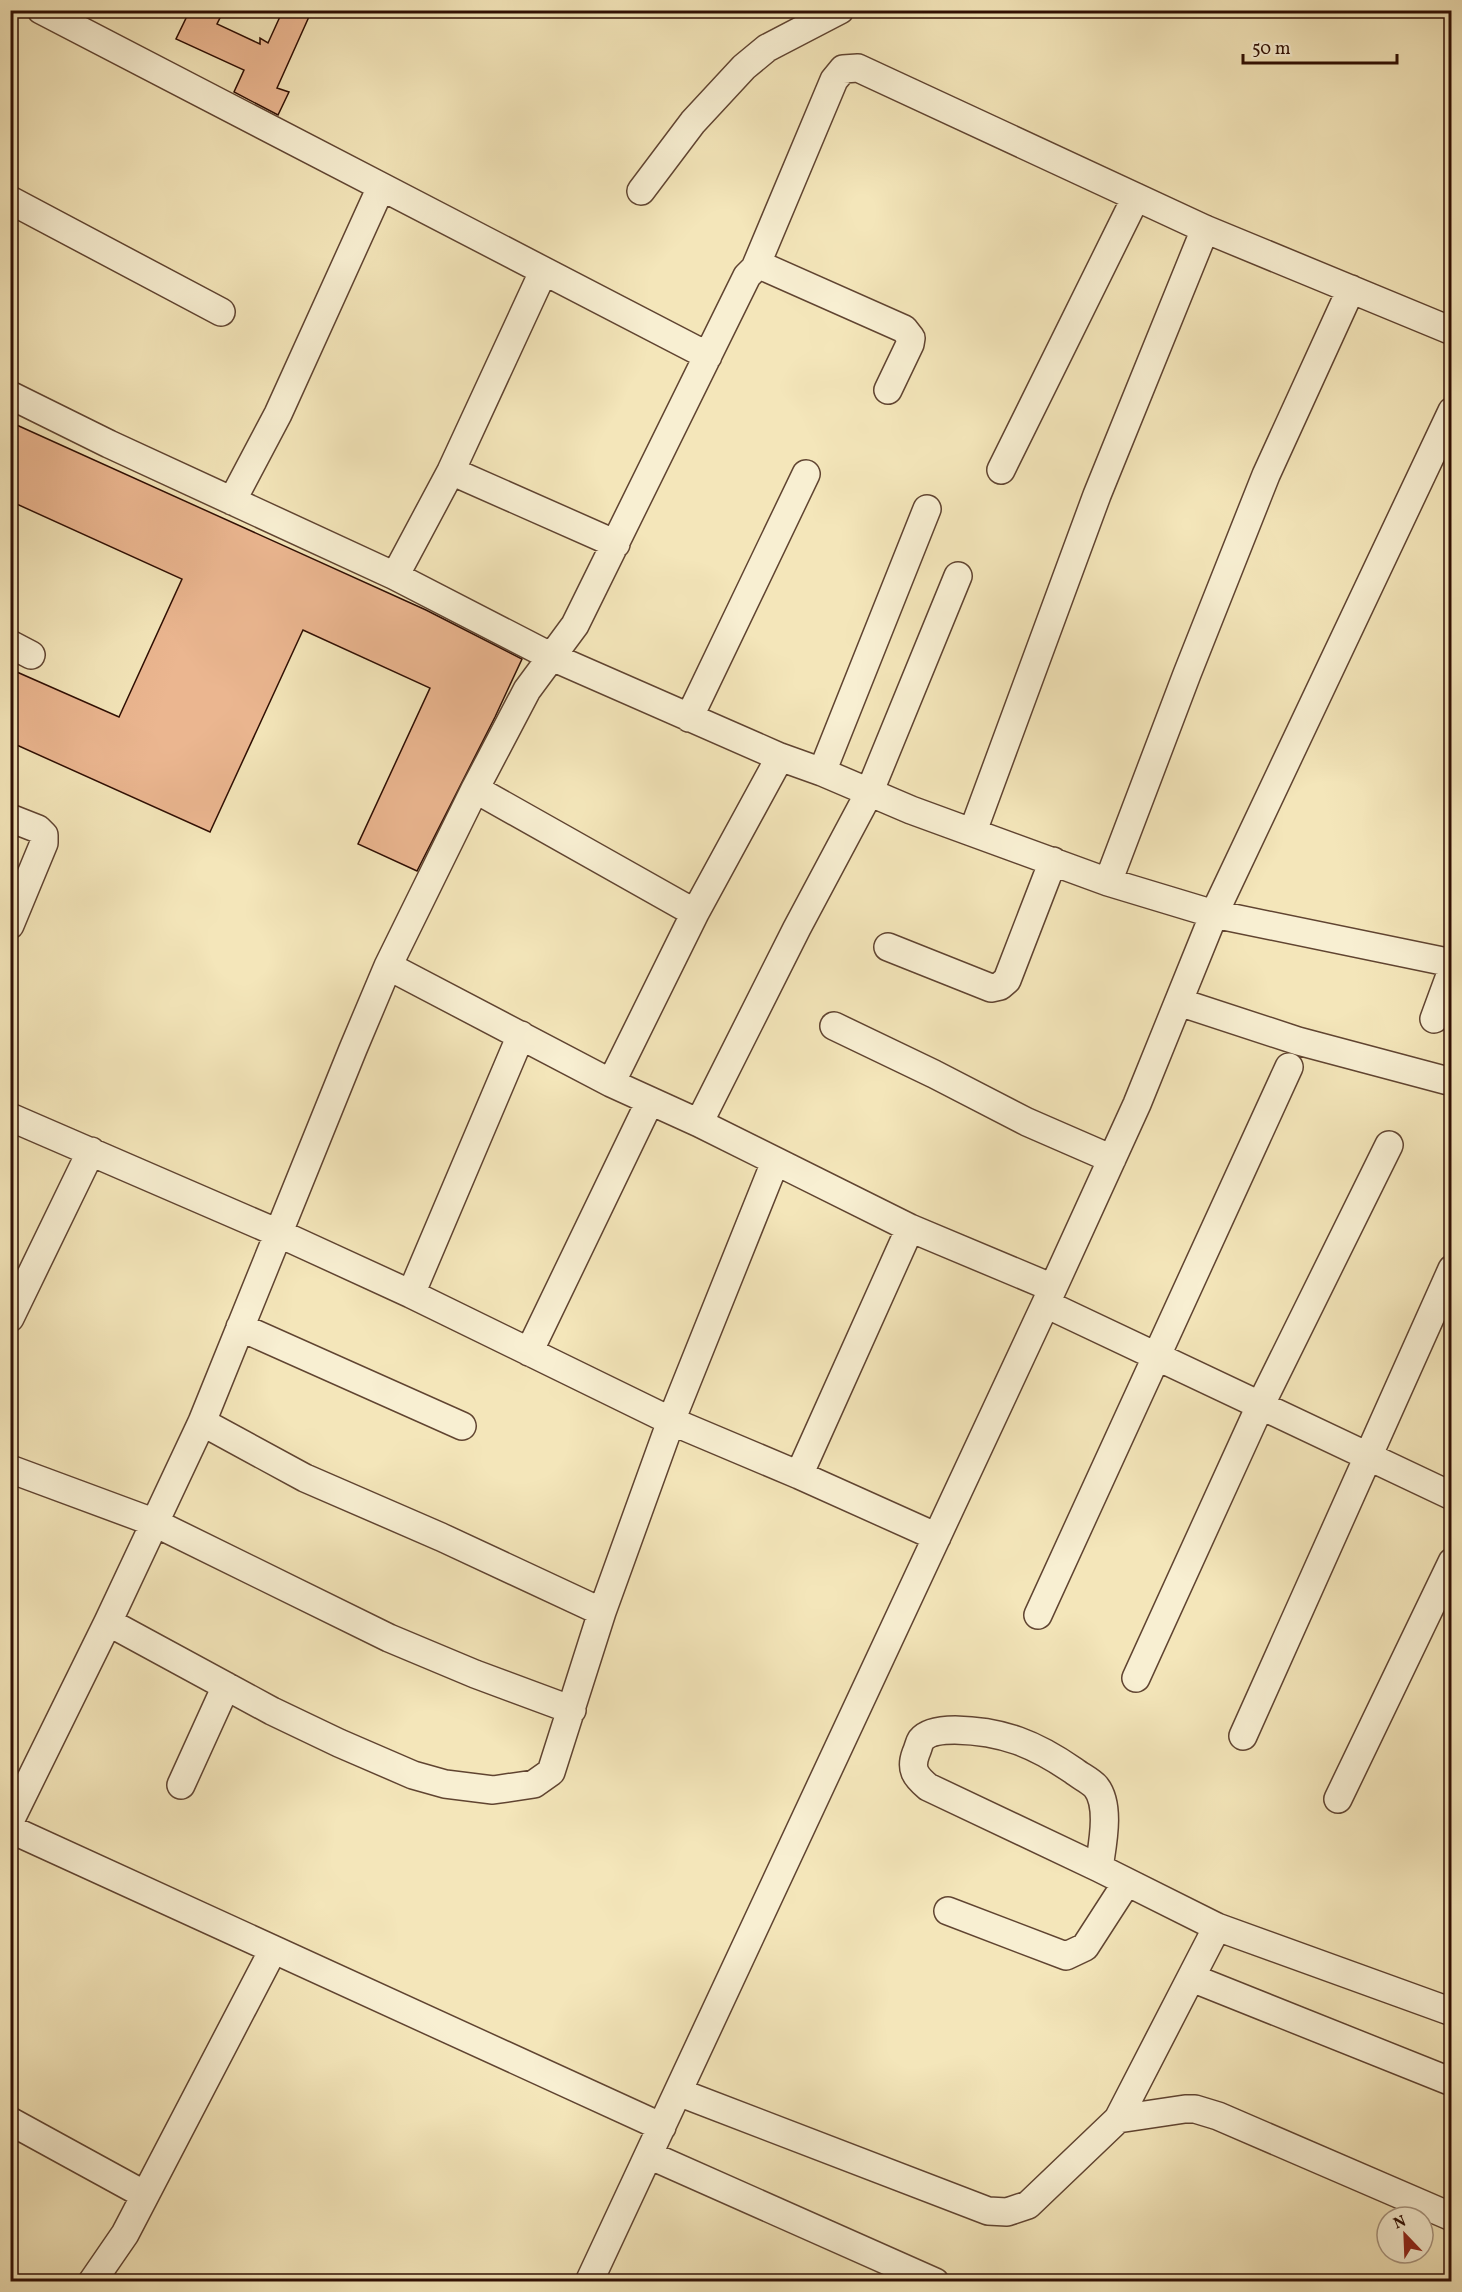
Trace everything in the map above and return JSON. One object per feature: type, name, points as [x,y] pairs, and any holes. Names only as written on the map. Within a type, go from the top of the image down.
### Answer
[{"type":"street","points":[[41,10],[708,356]]},
{"type":"street","points":[[641,190],[693,122],[744,67],[767,48],[840,10]]},
{"type":"street","points":[[10,1821],[108,1622],[201,1422],[388,966],[475,789],[527,690],[575,625],[747,276],[755,268],[834,80],[843,69],[858,68],[1205,229],[1452,331]]},
{"type":"street","points":[[232,501],[278,414],[381,187]]},
{"type":"street","points":[[1001,470],[1136,197]]},
{"type":"street","points":[[11,201],[221,312]]},
{"type":"street","points":[[973,831],[1097,495],[1205,229]]},
{"type":"street","points":[[755,268],[762,266],[904,329],[910,334],[910,344],[888,390]]},
{"type":"street","points":[[395,576],[452,471],[543,272]]},
{"type":"street","points":[[1108,882],[1262,486],[1351,289]]},
{"type":"street","points":[[10,395],[395,576],[552,657],[780,758],[1108,882],[1214,914],[1452,963]]},
{"type":"street","points":[[589,2282],[1112,1159],[1137,1104],[1214,914],[1452,411]]},
{"type":"street","points":[[452,471],[616,544]]},
{"type":"street","points":[[689,718],[806,474]]},
{"type":"street","points":[[822,772],[927,509]]},
{"type":"street","points":[[699,1123],[796,928],[869,793],[958,576]]},
{"type":"street","points":[[611,1083],[696,913],[780,758]]},
{"type":"street","points":[[475,789],[696,913]]},
{"type":"street","points":[[10,818],[38,829],[44,835],[44,843],[13,914]]},
{"type":"street","points":[[888,947],[991,988],[1000,986],[1006,980],[1053,861]]},
{"type":"street","points":[[388,966],[611,1083],[699,1123],[1049,1296],[1155,1356],[1452,1496]]},
{"type":"street","points":[[1434,1018],[1452,970]]},
{"type":"street","points":[[1179,1002],[1298,1041],[1452,1082]]},
{"type":"street","points":[[834,1026],[1027,1122],[1112,1159]]},
{"type":"street","points":[[411,1294],[521,1035]]},
{"type":"street","points":[[1038,1615],[1289,1067]]},
{"type":"street","points":[[529,1352],[650,1101]]},
{"type":"street","points":[[10,1118],[278,1233],[411,1294],[671,1421],[937,1537]]},
{"type":"street","points":[[1136,1678],[1260,1406],[1389,1145]]},
{"type":"street","points":[[10,1318],[91,1151]]},
{"type":"street","points":[[108,1622],[226,1686],[339,1743],[413,1774],[445,1784],[493,1790],[534,1784],[551,1772],[602,1612],[671,1421],[775,1162]]},
{"type":"street","points":[[799,1475],[910,1228]]},
{"type":"street","points":[[1243,1736],[1452,1269]]},
{"type":"street","points":[[240,1327],[462,1426]]},
{"type":"street","points":[[201,1422],[305,1478],[602,1612]]},
{"type":"street","points":[[12,1473],[153,1522],[390,1638],[475,1674],[572,1710]]},
{"type":"street","points":[[1338,1799],[1452,1562]]},
{"type":"street","points":[[181,1785],[226,1686]]},
{"type":"street","points":[[1099,1868],[1105,1822],[1102,1803],[1096,1787],[1049,1754],[1007,1736],[945,1730],[931,1733],[921,1739],[912,1764],[916,1777],[928,1787],[1099,1868],[1217,1928],[1452,2012]]},
{"type":"street","points":[[10,1829],[662,2127]]},
{"type":"street","points":[[948,1911],[1066,1956],[1085,1947],[1127,1882]]},
{"type":"street","points":[[678,2092],[988,2211],[1007,2212],[1028,2205],[1118,2120],[1217,1928]]},
{"type":"street","points":[[92,2282],[125,2234],[273,1950]]},
{"type":"street","points":[[1191,1978],[1452,2082]]},
{"type":"street","points":[[1118,2120],[1195,2109],[1218,2116],[1452,2217]]},
{"type":"street","points":[[10,2121],[145,2195]]},
{"type":"street","points":[[650,2155],[935,2282]]},
{"type":"building","points":[[190,10],[224,10],[217,24],[260,44],[260,38],[268,43],[283,10],[312,10],[277,88],[289,92],[278,115],[234,92],[244,70],[176,39]]},
{"type":"building","points":[[10,422],[426,610],[522,659],[417,871],[358,844],[430,688],[303,630],[210,832],[10,742],[10,669],[119,717],[182,579],[10,501]]}]
